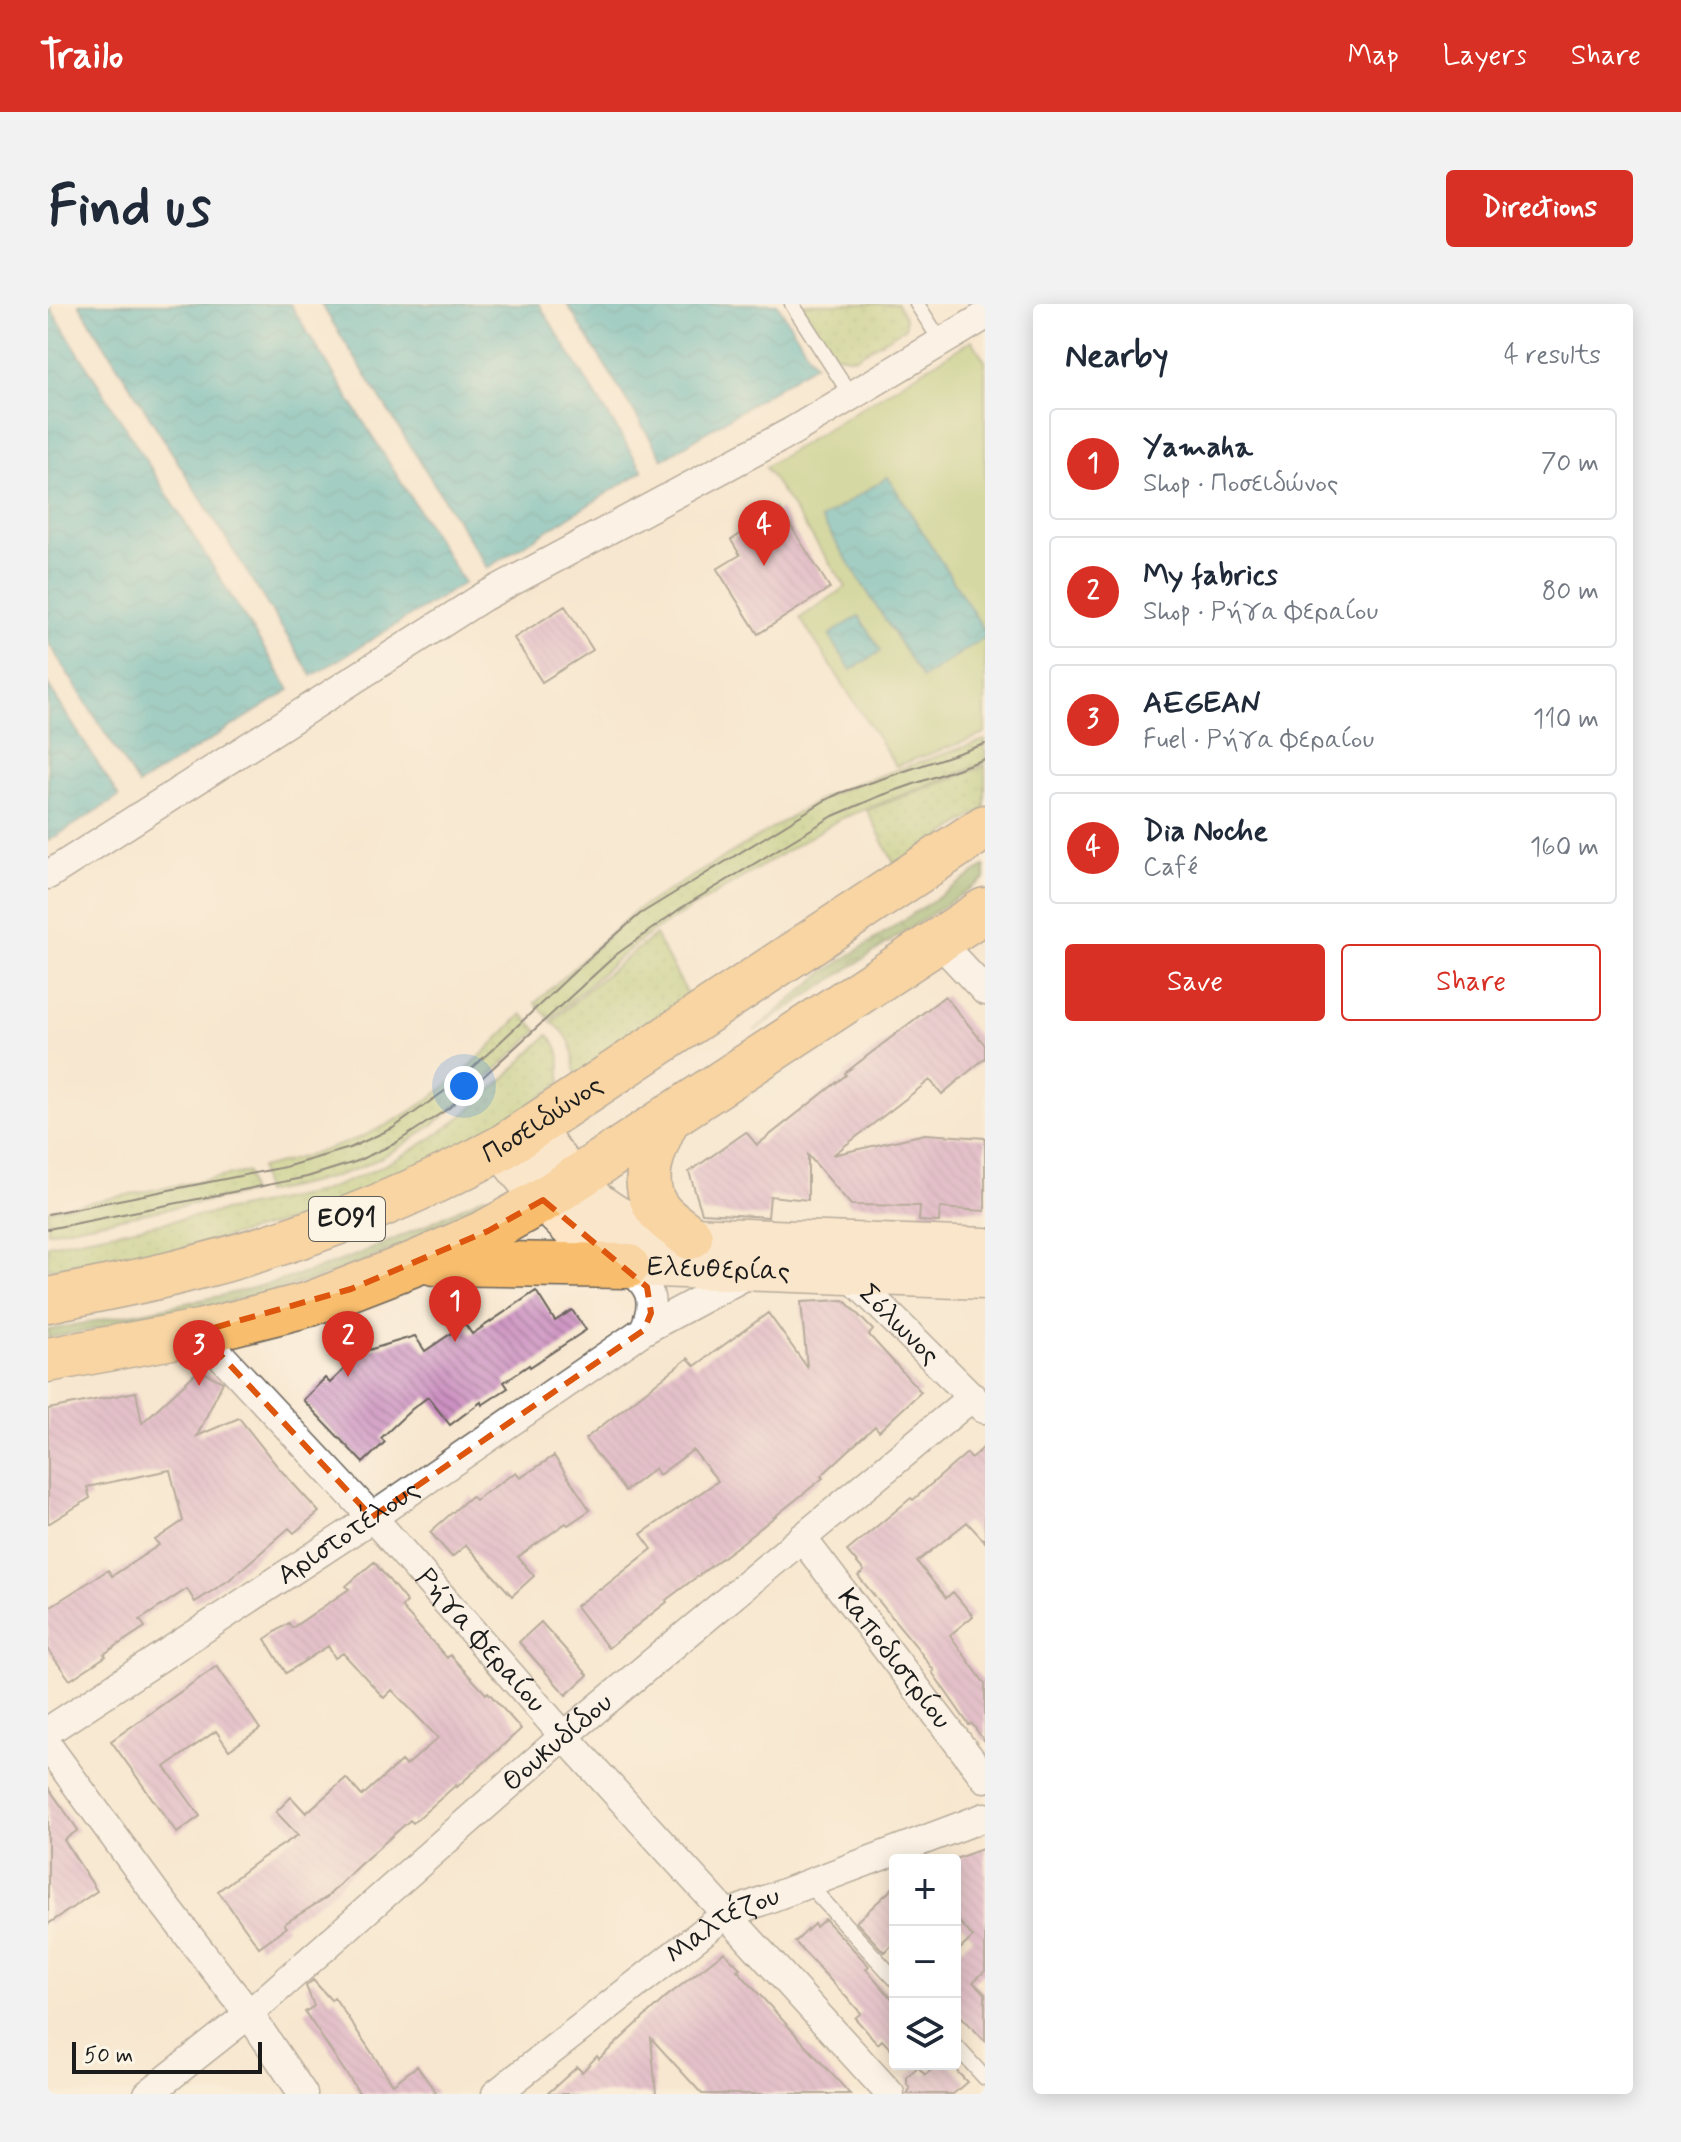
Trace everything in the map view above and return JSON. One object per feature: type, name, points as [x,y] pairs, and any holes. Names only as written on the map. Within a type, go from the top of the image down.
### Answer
[{"type":"highway","name":"Ποσειδώνος","points":[[48,1300],[186,1270],[329,1226],[453,1174],[516,1138],[985,827]]},
{"type":"highway","name":"ΕΟ91","points":[[48,1360],[199,1332],[310,1304],[488,1231],[557,1190],[985,910]]},
{"type":"highway","points":[[669,1116],[654,1145],[649,1183],[660,1212],[690,1237]]},
{"type":"highway","points":[[416,1263],[627,1266]]},
{"type":"main road","name":"Ελευθερίας","points":[[516,1138],[557,1190],[580,1237],[627,1266],[985,1279]]},
{"type":"main road","name":"Ελευθερίας","points":[[557,1190],[623,1220],[657,1232],[690,1237],[985,1248]]},
{"type":"street","points":[[48,875],[483,597],[791,432],[985,316]]},
{"type":"street","points":[[938,941],[985,991]]},
{"type":"street","points":[[627,1266],[647,1287],[651,1300],[651,1313],[644,1330]]},
{"type":"street","name":"Αριστοτέλους","points":[[48,1731],[351,1532],[644,1330],[755,1271]]},
{"type":"street","name":"Σόλωνος","points":[[848,1274],[978,1403]]},
{"type":"street","name":"Ρήγα Φεραίου","points":[[199,1332],[372,1517],[564,1736],[890,2094]]},
{"type":"street","name":"Θουκυδίδου","points":[[148,2094],[249,2014],[564,1736],[802,1538],[978,1403]]},
{"type":"street","name":"Καποδιστρίου","points":[[802,1538],[985,1778]]},
{"type":"street","points":[[48,1746],[249,2014],[303,2094]]},
{"type":"street","name":"Μαλτέζου","points":[[496,2094],[725,1915],[985,1817]]},
{"type":"lane","points":[[792,304],[852,397]]},
{"type":"lane","points":[[917,304],[942,343]]},
{"type":"lane","points":[[808,1884],[889,1972]]},
{"type":"lane","points":[[961,2052],[985,2078]]},
{"type":"highlighted area","points":[[543,1200],[647,1287],[651,1313],[644,1330],[372,1517],[199,1332],[351,1289],[488,1231]]},
{"type":"green space","points":[[801,304],[897,304],[905,317],[905,328],[854,358],[832,354]]},
{"type":"green space","points":[[972,340],[985,361],[985,734],[896,766],[800,618],[846,587],[765,467]]},
{"type":"green space","points":[[985,740],[985,763],[840,819],[647,935],[550,1019],[535,1003],[635,911],[822,798]]},
{"type":"green space","points":[[985,766],[985,808],[896,867],[867,810]]},
{"type":"green space","points":[[985,866],[985,879],[754,1031],[823,973]]},
{"type":"green space","points":[[655,935],[692,1002],[579,1078],[574,1069],[570,1044],[562,1031],[551,1022]]},
{"type":"green space","points":[[522,1014],[538,1031],[433,1125],[385,1156],[359,1168],[264,1193],[260,1168],[314,1154],[364,1136],[410,1112],[464,1072]]},
{"type":"green space","points":[[548,1035],[559,1052],[561,1083],[479,1140],[305,1217],[169,1252],[89,1266],[78,1263],[48,1269],[48,1245],[316,1193],[378,1168],[454,1122],[492,1091]]},
{"type":"green space","points":[[247,1172],[250,1193],[48,1232],[48,1210]]},
{"type":"green space","points":[[489,1196],[489,1204],[468,1215],[378,1256],[310,1281],[213,1306],[48,1338],[48,1330],[202,1300],[318,1269],[390,1241]]},
{"type":"water","points":[[48,304],[290,690],[138,785],[48,642]]},
{"type":"water","points":[[79,304],[290,304],[464,583],[312,676]]},
{"type":"water","points":[[321,304],[539,304],[643,471],[487,568]]},
{"type":"water","points":[[567,304],[777,304],[815,364],[663,459]]},
{"type":"water","points":[[888,477],[985,631],[985,637],[922,678],[821,519]]},
{"type":"water","points":[[859,616],[881,651],[851,670],[829,635]]},
{"type":"water","points":[[48,685],[119,797],[48,841]]},
{"type":"building","points":[[780,509],[830,588],[758,634],[717,569],[740,555],[731,540]]},
{"type":"building","points":[[565,606],[593,650],[542,682],[514,638]]},
{"type":"building","points":[[945,996],[985,1045],[985,1058],[942,1094],[930,1080],[833,1155],[925,1134],[985,1138],[985,1211],[940,1208],[939,1222],[919,1221],[920,1206],[851,1205],[808,1155],[808,1200],[770,1196],[768,1217],[702,1213],[689,1172],[746,1132],[757,1145]]},
{"type":"building","points":[[536,1291],[555,1321],[572,1310],[586,1330],[504,1382],[508,1388],[482,1405],[481,1402],[450,1425],[428,1397],[381,1438],[385,1442],[363,1463],[303,1400],[325,1378],[330,1383],[362,1352],[415,1336],[425,1351],[465,1324],[472,1334]]},
{"type":"building","points":[[844,1300],[873,1330],[869,1335],[921,1392],[879,1431],[875,1426],[821,1476],[823,1478],[608,1648],[576,1606],[652,1549],[641,1534],[718,1481],[693,1450],[659,1475],[655,1468],[625,1491],[585,1439],[688,1358],[695,1366],[768,1313],[807,1367],[801,1302]]},
{"type":"building","points":[[199,1370],[223,1382],[197,1436],[239,1418],[319,1512],[294,1533],[289,1528],[229,1580],[195,1602],[187,1589],[140,1620],[145,1627],[70,1680],[48,1650],[48,1608],[108,1570],[112,1576],[159,1545],[155,1540],[183,1521],[170,1470],[87,1487],[90,1498],[48,1524],[48,1409],[136,1392],[142,1423]]},
{"type":"building","points":[[985,1446],[985,1542],[967,1522],[917,1562],[946,1598],[953,1592],[973,1616],[950,1635],[985,1684],[985,1742],[972,1724],[969,1725],[916,1646],[858,1576],[864,1571],[847,1551],[967,1453],[971,1459]]},
{"type":"building","points":[[554,1456],[590,1510],[518,1557],[534,1576],[512,1596],[466,1545],[452,1557],[430,1532],[471,1496],[475,1500],[516,1472],[520,1478]]},
{"type":"building","points":[[374,1562],[407,1602],[401,1607],[447,1658],[450,1655],[521,1729],[457,1787],[413,1823],[410,1820],[327,1897],[284,1924],[287,1927],[259,1947],[218,1891],[298,1835],[276,1812],[291,1797],[306,1813],[346,1778],[362,1796],[401,1761],[406,1766],[438,1738],[392,1690],[384,1698],[343,1653],[335,1658],[328,1646],[286,1673],[265,1639],[289,1623],[292,1628],[349,1589],[346,1586]]},
{"type":"building","points":[[541,1622],[588,1675],[566,1695],[519,1642]]},
{"type":"building","points":[[217,1666],[260,1729],[229,1750],[216,1731],[165,1767],[200,1816],[177,1833],[111,1741]]},
{"type":"building","points":[[48,1787],[78,1830],[64,1840],[97,1891],[48,1924]]},
{"type":"building","points":[[985,1848],[985,1971],[973,1982],[985,1994],[985,2041],[961,2016],[961,1948],[973,1937],[961,1924],[961,1857]]},
{"type":"building","points":[[889,1892],[889,1947],[884,1952],[856,1922]]},
{"type":"building","points":[[825,1919],[869,1966],[866,1969],[889,1995],[889,2048],[882,2040],[878,2044],[855,2018],[861,2013],[795,1942],[814,1924],[816,1927]]},
{"type":"building","points":[[724,1952],[850,2094],[702,2094],[651,2038],[656,2094],[547,2094],[577,2067],[582,2072],[597,2056],[599,2059],[666,1997]]},
{"type":"building","points":[[313,1980],[331,2000],[334,1997],[393,2084],[417,2066],[437,2094],[360,2094],[305,2012],[314,2006],[306,1986]]},
{"type":"building","points":[[915,2070],[921,2070],[925,2075],[931,2070],[956,2070],[967,2082],[953,2094],[907,2094],[910,2089],[907,2077]]},
{"type":"tram line","points":[[48,1214],[285,1167],[350,1148],[393,1128],[460,1080],[640,914],[840,793],[985,744]]},
{"type":"tram line","points":[[48,1229],[307,1177],[355,1162],[394,1144],[449,1108],[617,954],[681,908],[833,816],[985,759]]},
{"type":"place","name":"Dia Noche","points":[[764,566]]},
{"type":"place","name":"Yamaha","points":[[455,1342]]},
{"type":"place","name":"My fabrics","points":[[348,1377]]},
{"type":"place","name":"AEGEAN","points":[[199,1386]]}]
